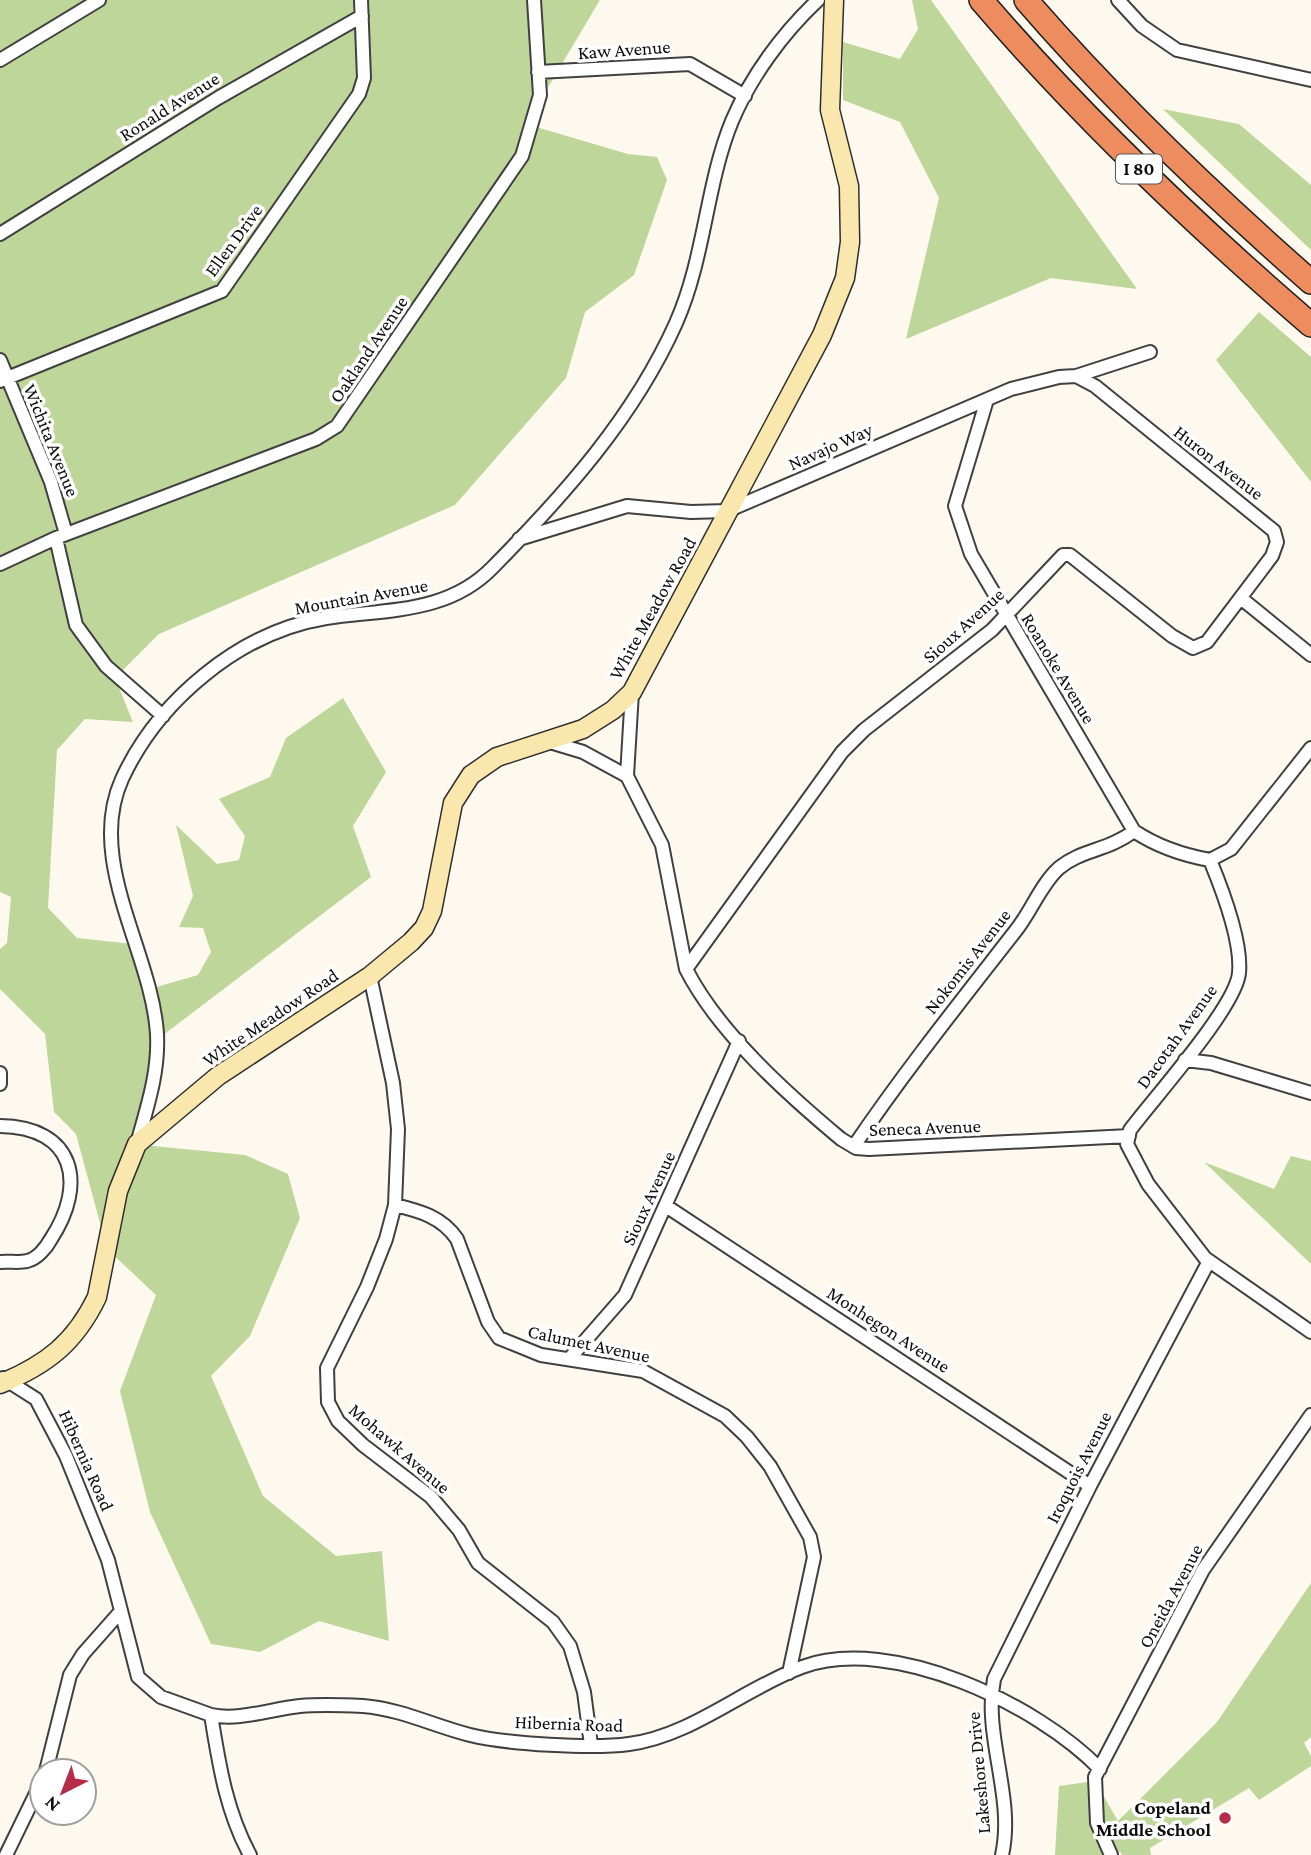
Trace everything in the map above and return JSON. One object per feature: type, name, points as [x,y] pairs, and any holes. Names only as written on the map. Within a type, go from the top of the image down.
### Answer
[{"type":"highway","name":"I 80","points":[[981,0],[1153,183],[1311,325]]},
{"type":"highway","name":"I 80","points":[[1026,0],[1084,65],[1182,164],[1311,282]]},
{"type":"street","points":[[0,60],[99,0]]},
{"type":"street","name":"Ellen Drive","points":[[3,379],[222,291],[359,94],[364,78],[361,0]]},
{"type":"street","name":"Oakland Avenue","points":[[0,564],[61,536],[316,439],[337,426],[522,156],[540,95],[534,0]]},
{"type":"street","name":"Mountain Avenue","points":[[137,1144],[156,1078],[157,1035],[145,970],[120,891],[112,834],[116,797],[123,778],[163,716],[201,678],[234,653],[302,623],[412,608],[453,596],[490,571],[519,540],[601,447],[637,400],[658,361],[688,293],[725,146],[746,96],[778,45],[818,0]]},
{"type":"street","name":"White Meadow Road","points":[[3,1380],[39,1367],[59,1351],[90,1312],[97,1297],[118,1191],[137,1144],[218,1076],[397,957],[424,928],[439,883],[449,815],[466,782],[484,764],[497,757],[550,742],[602,718],[632,692],[822,335],[846,269],[851,233],[849,186],[830,110],[834,0]]},
{"type":"street","points":[[1118,0],[1142,26],[1177,50],[1311,80]]},
{"type":"street","name":"Ronald Avenue","points":[[0,234],[218,98],[362,16]]},
{"type":"street","name":"Kaw Avenue","points":[[538,72],[690,64],[746,96]]},
{"type":"street","name":"Navajo Way","points":[[519,540],[627,506],[691,512],[727,511],[897,437],[986,403],[1011,389],[1059,377],[1076,376],[1150,352]]},
{"type":"street","name":"Wichita Avenue","points":[[0,360],[3,379],[51,482],[70,606],[82,636],[128,688],[163,716]]},
{"type":"street","name":"Huron Avenue","points":[[1076,376],[1095,386],[1274,531],[1278,542],[1272,556],[1242,599]]},
{"type":"street","name":"Roanoke Avenue","points":[[986,403],[955,506],[971,554],[1135,831]]},
{"type":"street","name":"Sioux Avenue","points":[[686,969],[842,752],[864,730],[954,662],[1005,615],[1063,555],[1070,555],[1192,648],[1207,642],[1242,599]]},
{"type":"street","points":[[1242,599],[1311,655]]},
{"type":"street","points":[[550,742],[583,751],[627,776],[632,692]]},
{"type":"street","points":[[1135,831],[1151,842],[1185,855],[1210,860],[1231,849],[1311,748]]},
{"type":"street","name":"Seneca Avenue","points":[[627,776],[662,845],[686,969],[723,1023],[739,1041],[815,1117],[854,1146],[904,1149],[1129,1136]]},
{"type":"street","name":"Nokomis Avenue","points":[[854,1146],[932,1036],[1027,916],[1056,870],[1074,857],[1117,845],[1135,831]]},
{"type":"street","name":"Dacotah Avenue","points":[[1129,1136],[1232,993],[1239,975],[1238,947],[1210,860]]},
{"type":"street","name":"Mohawk Avenue","points":[[370,976],[393,1083],[398,1129],[395,1205],[386,1239],[367,1287],[327,1368],[326,1393],[332,1414],[363,1445],[431,1497],[458,1530],[478,1563],[553,1622],[570,1646],[584,1692],[591,1745]]},
{"type":"street","name":"Sioux Avenue","points":[[570,1358],[625,1295],[739,1041]]},
{"type":"street","points":[[1185,1060],[1211,1063],[1311,1093]]},
{"type":"street","points":[[0,1073],[0,1084]]},
{"type":"street","points":[[0,1126],[28,1129],[54,1143],[73,1175],[69,1203],[59,1227],[45,1249],[29,1261],[0,1262]]},
{"type":"street","points":[[1129,1136],[1127,1144],[1148,1184],[1209,1261],[1311,1332]]},
{"type":"street","name":"Calumet Avenue","points":[[395,1205],[426,1213],[449,1228],[457,1239],[488,1322],[499,1338],[541,1356],[570,1358],[643,1371],[725,1416],[747,1437],[770,1466],[810,1537],[814,1557],[789,1672]]},
{"type":"street","name":"Monhegon Avenue","points":[[666,1206],[1090,1486]]},
{"type":"street","name":"Iroquois Avenue","points":[[991,1695],[994,1679],[1090,1486],[1209,1261]]},
{"type":"street","name":"Hibernia Road","points":[[3,1380],[36,1399],[66,1456],[108,1560],[138,1677],[161,1697],[211,1715],[227,1718],[298,1706],[367,1707],[393,1711],[473,1736],[626,1745],[654,1740],[789,1672],[823,1661],[857,1659],[930,1670],[991,1695]]},
{"type":"street","name":"Oneida Avenue","points":[[1100,1769],[1203,1570],[1311,1415]]},
{"type":"street","points":[[50,1757],[70,1675],[83,1654],[121,1611]]},
{"type":"street","name":"Lakeshore Drive","points":[[991,1695],[1075,1744],[1100,1769]]},
{"type":"street","name":"Lakeshore Drive","points":[[991,1695],[1005,1832],[1002,1855]]},
{"type":"street","points":[[211,1715],[221,1780],[233,1821],[250,1855]]},
{"type":"street","points":[[1100,1769],[1096,1777],[1097,1823],[1111,1855]]},
{"type":"street","points":[[6,1855],[28,1810]]},
{"type":"green space","points":[[0,0],[600,0],[526,124],[628,154],[657,157],[667,180],[634,275],[585,312],[566,378],[455,505],[159,634],[115,678],[133,722],[85,719],[57,750],[48,908],[77,938],[133,944],[146,990],[198,975],[211,952],[203,928],[179,927],[193,896],[176,825],[217,864],[239,860],[245,836],[219,799],[270,777],[286,738],[343,698],[386,772],[353,826],[371,877],[158,1039],[133,1144],[245,1155],[288,1174],[300,1218],[250,1336],[211,1376],[263,1496],[336,1556],[382,1551],[389,1641],[319,1621],[260,1652],[211,1644],[150,1512],[120,1391],[156,1295],[107,1249],[76,1134],[54,1112],[45,1034],[0,989],[0,949],[7,943],[11,897],[0,892]]},
{"type":"green space","points":[[912,0],[931,0],[1137,289],[1051,278],[906,339],[939,198],[900,122],[843,100],[843,42],[900,59],[918,29]]},
{"type":"green space","points":[[1163,109],[1239,124],[1311,185],[1311,250]]},
{"type":"green space","points":[[1259,312],[1311,357],[1311,482],[1216,360]]},
{"type":"green space","points":[[1291,1156],[1311,1161],[1311,1264],[1204,1162],[1274,1189]]},
{"type":"green space","points":[[1311,1583],[1311,1737],[1304,1743],[1311,1756],[1311,1766],[1259,1800],[1249,1788],[1150,1848],[1151,1855],[1122,1855],[1120,1851],[1117,1855],[1055,1855],[1059,1786],[1095,1781],[1118,1821],[1217,1722]]},
{"type":"place","name":"Copeland Middle School","points":[[1225,1818]]}]
